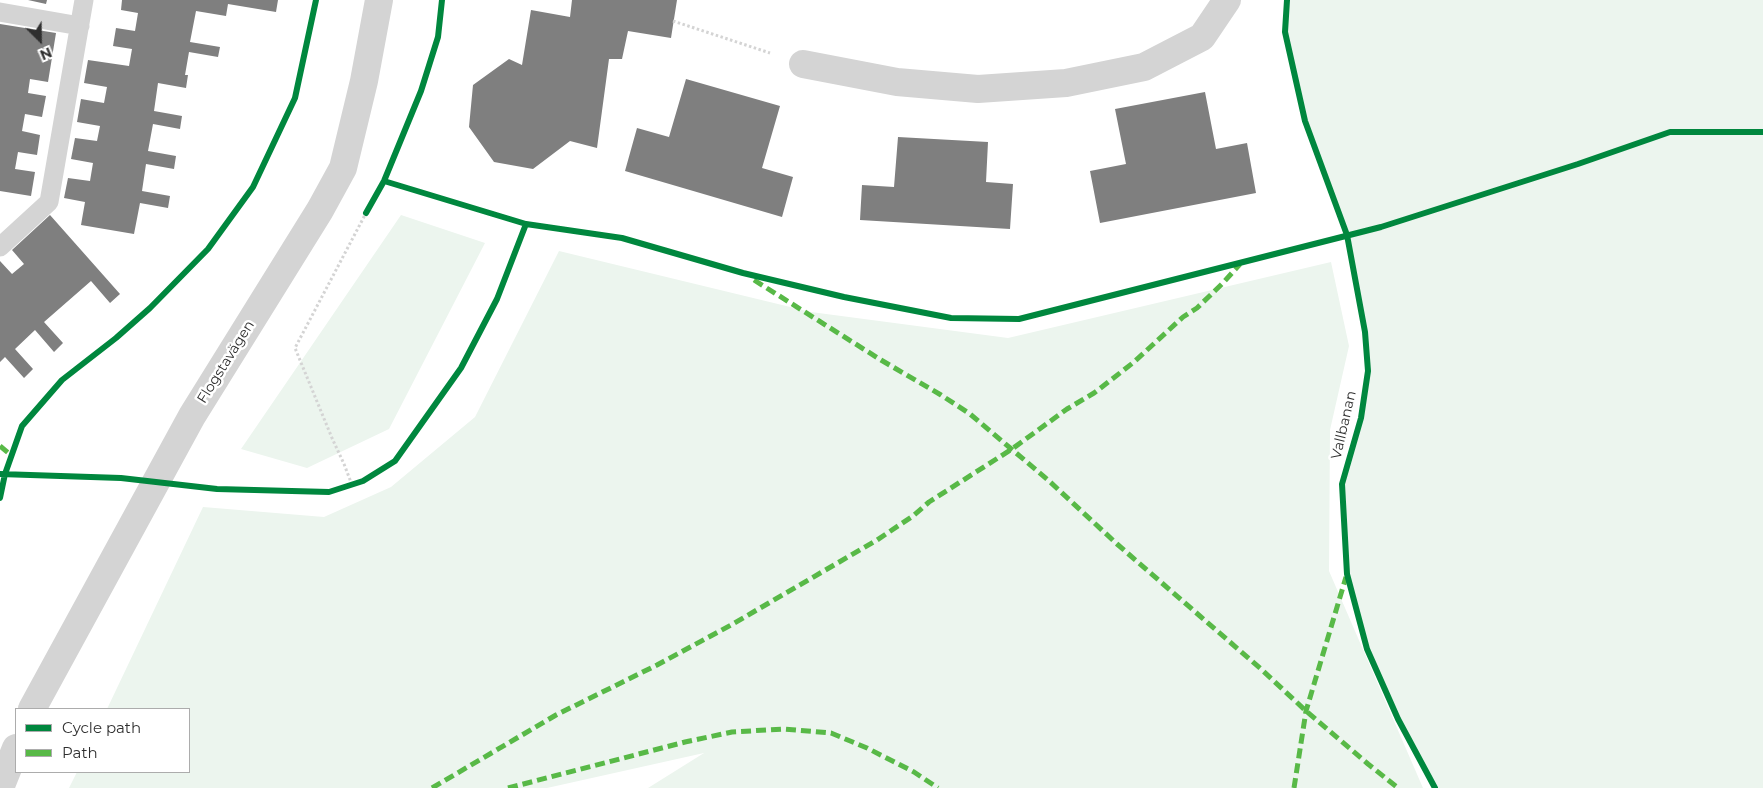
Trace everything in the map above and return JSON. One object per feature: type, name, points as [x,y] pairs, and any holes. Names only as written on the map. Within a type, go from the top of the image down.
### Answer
[{"type":"street","name":"Flogstavägen","points":[[33,708],[192,416],[320,210],[343,168],[364,81],[379,0]]},
{"type":"street","points":[[804,64],[897,82],[978,89],[1066,83],[1144,67],[1202,37],[1228,0]]},
{"type":"street","points":[[0,788],[15,750]]},
{"type":"lane","points":[[0,247],[50,202],[84,0]]},
{"type":"lane","points":[[0,12],[80,26]]},
{"type":"path","points":[[673,21],[804,64]]},
{"type":"path","points":[[344,487],[354,484],[332,438],[295,348],[371,205]]},
{"type":"shaded area","points":[[1287,0],[1763,0],[1763,788],[1435,788],[1398,719],[1367,649],[1347,574],[1342,484],[1361,418],[1368,371],[1365,332],[1347,235],[1305,121],[1285,32]]},
{"type":"shaded area","points":[[401,215],[485,243],[389,429],[307,468],[241,449]]},
{"type":"shaded area","points":[[559,251],[811,312],[1008,338],[1331,262],[1349,346],[1330,430],[1329,571],[1423,788],[648,788],[704,753],[547,788],[69,788],[76,773],[190,773],[190,708],[107,708],[203,507],[324,517],[391,487],[475,417]]},
{"type":"building","points":[[28,0],[47,0],[46,4]]},
{"type":"building","points":[[122,0],[278,0],[276,12],[228,4],[226,16],[196,11],[190,42],[220,47],[218,57],[189,52],[185,75],[188,75],[186,88],[158,83],[154,111],[182,116],[180,129],[153,124],[148,151],[176,156],[174,169],[146,164],[142,191],[170,196],[168,208],[140,203],[134,234],[81,225],[85,202],[64,198],[68,178],[90,181],[93,163],[71,159],[75,138],[97,141],[100,126],[77,122],[81,99],[104,103],[107,87],[84,83],[88,60],[129,66],[132,49],[113,46],[116,28],[135,31],[138,13],[121,10]]},
{"type":"building","points":[[572,0],[677,0],[671,38],[628,31],[622,59],[609,59],[597,148],[570,141],[533,169],[494,162],[469,127],[473,85],[509,59],[522,65],[531,10],[570,17]]},
{"type":"building","points":[[0,24],[56,33],[48,82],[30,79],[28,93],[46,96],[42,117],[25,114],[22,131],[40,135],[37,155],[18,152],[15,169],[35,172],[31,196],[0,191]]},
{"type":"building","points":[[686,79],[780,106],[762,168],[793,177],[782,217],[625,171],[637,128],[669,137]]},
{"type":"building","points":[[1205,92],[1216,149],[1247,143],[1256,193],[1100,223],[1090,171],[1126,164],[1115,109]]},
{"type":"building","points":[[898,137],[988,142],[986,182],[1013,184],[1010,229],[860,220],[862,185],[894,187]]},
{"type":"building","points":[[50,215],[120,294],[110,303],[91,281],[44,322],[63,343],[54,352],[35,330],[15,349],[33,369],[24,378],[5,357],[0,362],[0,261],[12,274],[24,264],[12,250]]},
{"type":"marked path","points":[[432,788],[556,715],[657,665],[731,625],[877,540],[913,516],[929,502],[1012,449],[1067,409],[1094,393],[1134,362],[1183,317],[1197,308],[1240,264]]},
{"type":"marked path","points":[[754,280],[970,414],[1048,480],[1117,544],[1261,669],[1306,711],[1398,788]]},
{"type":"marked path","points":[[0,446],[12,456]]},
{"type":"marked path","points":[[1294,788],[1306,711],[1346,577]]},
{"type":"marked path","points":[[508,788],[685,742],[732,732],[784,729],[831,733],[867,748],[914,772],[938,788]]},
{"type":"cycle path","points":[[0,498],[5,474],[22,426],[62,380],[116,338],[150,308],[208,249],[253,187],[295,98],[316,0]]},
{"type":"cycle path","points":[[366,213],[384,181],[421,91],[438,37],[442,0]]},
{"type":"cycle path","name":"Vallbanan","points":[[1287,0],[1285,32],[1305,121],[1347,235],[1365,332],[1368,371],[1361,418],[1342,484],[1347,574],[1367,649],[1398,719],[1435,788]]},
{"type":"cycle path","points":[[384,181],[526,224],[622,238],[743,273],[844,297],[951,318],[1019,319],[1381,227],[1578,164],[1670,132],[1763,132]]},
{"type":"cycle path","points":[[0,474],[121,478],[217,489],[329,492],[363,481],[395,461],[461,368],[497,299],[526,224]]}]
